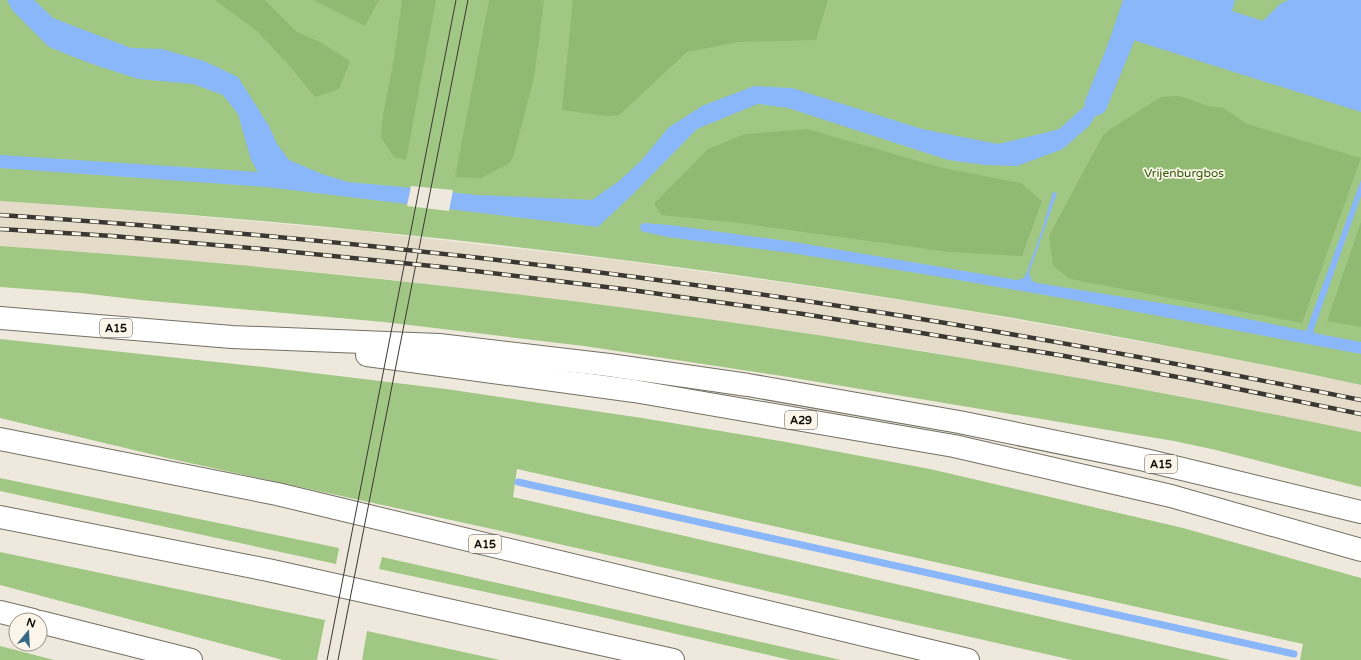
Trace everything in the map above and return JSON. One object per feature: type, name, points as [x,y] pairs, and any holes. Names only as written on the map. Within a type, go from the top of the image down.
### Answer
[{"type":"highway","name":"A15","points":[[0,318],[232,337],[439,346],[609,365],[748,385],[959,422],[1145,460],[1361,512]]},
{"type":"highway","name":"A29","points":[[232,337],[634,391],[954,446],[1172,496],[1361,550]]},
{"type":"highway","name":"A15","points":[[0,439],[277,494],[968,660]]},
{"type":"highway","points":[[0,517],[268,570],[673,660]]},
{"type":"highway","points":[[48,624],[191,660]]},
{"type":"shaded area","points":[[0,201],[91,207],[362,231],[624,261],[932,305],[1199,352],[1361,385],[1361,432],[1190,398],[925,351],[779,329],[617,307],[358,276],[87,252],[0,246]]},
{"type":"green space","name":"Vrijenburgbos","points":[[0,0],[1361,0],[1361,385],[1193,351],[1024,320],[854,292],[684,268],[342,228],[171,213],[0,201]]},
{"type":"green space","points":[[215,0],[265,0],[297,32],[320,42],[350,61],[339,89],[315,97],[287,63],[257,31]]},
{"type":"green space","points":[[313,0],[379,0],[365,26]]},
{"type":"green space","points":[[402,0],[436,0],[406,160],[394,157],[381,137],[383,115],[394,58]]},
{"type":"green space","points":[[489,0],[544,0],[534,78],[514,154],[510,163],[481,178],[455,177]]},
{"type":"green space","points":[[573,0],[828,0],[816,40],[738,42],[687,52],[619,115],[607,116],[562,110]]},
{"type":"green space","points":[[1177,96],[1205,105],[1222,107],[1247,124],[1361,158],[1302,323],[1070,279],[1053,266],[1049,236],[1103,135],[1161,97]]},
{"type":"green space","points":[[807,129],[943,168],[1021,183],[1042,201],[1022,256],[950,252],[739,223],[662,215],[654,204],[708,149],[745,134]]},
{"type":"green space","points":[[1361,222],[1361,327],[1327,321]]},
{"type":"green space","points":[[0,246],[172,259],[343,275],[513,294],[853,340],[1023,368],[1361,432],[1361,487],[1216,450],[1174,441],[776,375],[584,346],[384,322],[141,300],[81,293],[0,287]]},
{"type":"green space","points":[[0,339],[264,367],[446,389],[642,418],[786,442],[930,469],[1183,528],[1361,578],[1361,660],[1300,660],[1303,644],[517,469],[513,497],[1231,660],[1072,660],[506,532],[167,458],[0,418]]},
{"type":"green space","points":[[0,478],[339,548],[336,564],[0,491]]},
{"type":"green space","points":[[0,552],[325,620],[317,660],[283,660],[0,585]]},
{"type":"green space","points":[[382,557],[841,660],[790,660],[593,615],[379,569]]},
{"type":"green space","points":[[367,631],[500,660],[362,660]]},
{"type":"green space","points":[[0,646],[8,648],[8,652],[23,652],[54,660],[0,660]]},
{"type":"water","points":[[7,0],[34,0],[53,18],[131,48],[162,49],[204,61],[238,77],[269,126],[277,144],[289,160],[322,174],[348,182],[477,195],[592,200],[619,181],[642,160],[668,128],[702,106],[754,86],[792,88],[922,129],[998,144],[1059,129],[1085,106],[1094,89],[1098,73],[1115,78],[1102,105],[1090,125],[1063,149],[1017,166],[985,165],[948,160],[788,108],[758,104],[697,129],[598,227],[266,187],[0,168],[0,155],[258,172],[251,160],[238,114],[223,95],[193,84],[138,79],[89,63],[49,47],[13,11]]},
{"type":"water","points":[[1123,0],[1235,0],[1232,11],[1263,21],[1280,4],[1288,0],[1361,0],[1361,112],[1133,40],[1121,65],[1103,59]]},
{"type":"water","points":[[1361,180],[1361,196],[1314,329],[1314,333],[1361,342],[1361,354],[1073,300],[935,276],[791,253],[667,237],[641,231],[640,225],[644,223],[670,225],[794,242],[1017,280],[1024,278],[1027,272],[1042,230],[1053,192],[1057,193],[1029,273],[1032,281],[1204,310],[1306,331]]},
{"type":"pier","points":[[411,186],[453,190],[449,211],[407,206]]},
{"type":"waterway","points":[[1096,104],[1128,26],[1156,0]]},
{"type":"waterway","points":[[518,482],[1294,654]]},
{"type":"tram line","points":[[327,660],[456,0]]},
{"type":"tram line","points":[[338,660],[468,0]]},
{"type":"railway","points":[[0,215],[325,242],[542,265],[650,279],[865,310],[989,330],[1361,400]]},
{"type":"railway","points":[[0,229],[112,236],[273,250],[442,267],[631,290],[803,314],[1059,355],[1199,381],[1361,414]]}]
